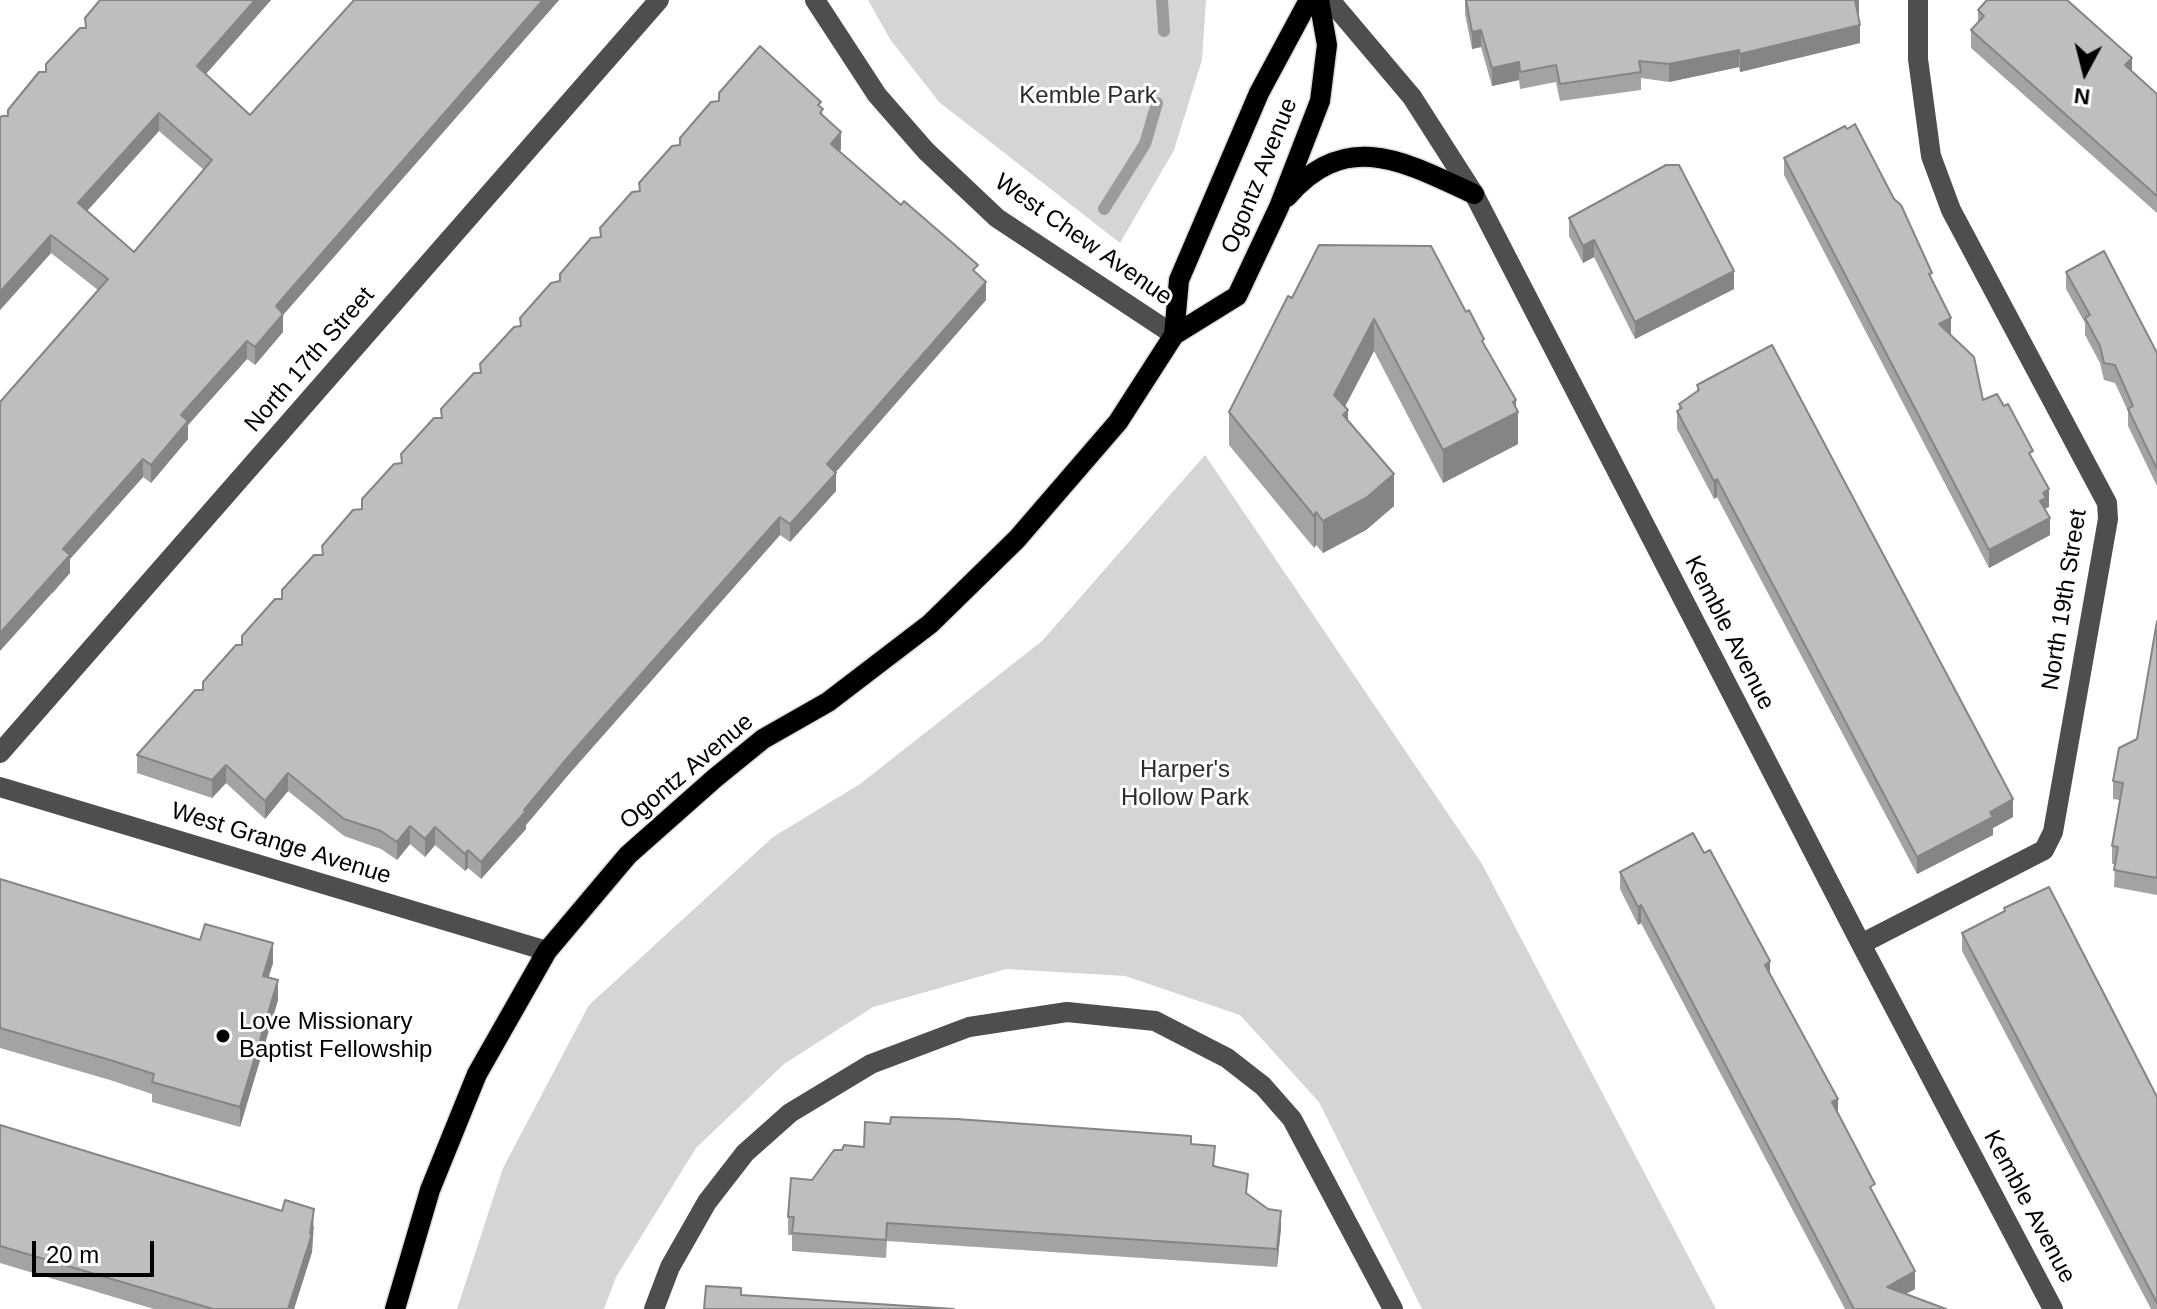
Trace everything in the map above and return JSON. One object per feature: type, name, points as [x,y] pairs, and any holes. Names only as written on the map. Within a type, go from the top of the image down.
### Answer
[{"type":"main road","name":"Ogontz Avenue","points":[[1174,335],[1179,280],[1259,93],[1309,0]]},
{"type":"main road","name":"Ogontz Avenue","points":[[395,1309],[430,1190],[477,1074],[547,951],[628,855],[715,778],[763,739],[828,702],[930,624],[1017,539],[1118,422],[1174,335],[1237,296],[1279,207],[1320,101],[1327,45],[1319,0]]},
{"type":"main road","points":[[1279,207],[1302,180],[1328,164],[1354,155],[1419,168],[1474,194]]},
{"type":"street","name":"North 17th Street","points":[[0,753],[659,0]]},
{"type":"street","name":"West Chew Avenue","points":[[815,0],[877,95],[926,151],[997,218],[1174,335]]},
{"type":"street","name":"Kemble Avenue","points":[[1330,0],[1412,97],[1474,194],[2053,1309]]},
{"type":"street","name":"North 19th Street","points":[[1861,944],[2044,850],[2053,832],[2108,519],[2107,503],[1951,210],[1931,156],[1918,59],[1918,0]]},
{"type":"street","name":"West Grange Avenue","points":[[0,787],[547,951]]},
{"type":"street","points":[[654,1309],[670,1267],[707,1202],[745,1153],[790,1113],[871,1064],[969,1027],[1067,1012],[1155,1021],[1227,1058],[1263,1086],[1292,1119],[1393,1309]]},
{"type":"green space","name":"Kemble Park","points":[[868,0],[1206,0],[1202,60],[1174,150],[1120,243],[939,102],[890,39]]},
{"type":"green space","name":"Harper's Hollow Park","points":[[1205,455],[1482,864],[1716,1309],[1422,1309],[1319,1102],[1240,1015],[1125,976],[1006,969],[873,1007],[784,1064],[696,1148],[616,1277],[604,1309],[457,1309],[503,1168],[589,1005],[773,837],[860,784],[1042,641]]},
{"type":"building","points":[[100,0],[255,0],[197,66],[250,115],[354,0],[543,0],[276,306],[283,314],[255,347],[247,341],[181,415],[188,421],[151,465],[143,459],[63,549],[70,555],[0,633],[0,402],[108,279],[51,235],[0,292],[0,118],[8,116],[8,110],[39,72],[46,72],[46,64],[80,28],[86,28],[85,18]],"holes":[[[159,113],[212,160],[134,252],[78,203]]]},
{"type":"building","points":[[1466,0],[1855,0],[1860,25],[1740,54],[1739,50],[1669,64],[1639,61],[1641,72],[1560,84],[1556,65],[1520,72],[1519,62],[1492,68],[1481,30],[1472,32]]},
{"type":"building","points":[[1987,0],[2067,0],[2132,58],[2125,65],[2157,94],[2157,196],[1971,30],[1984,16],[1978,10]]},
{"type":"building","points":[[760,46],[821,102],[818,105],[823,109],[820,113],[841,132],[831,144],[901,205],[904,201],[978,265],[973,270],[986,282],[827,464],[836,473],[790,524],[780,517],[569,756],[481,862],[468,850],[465,854],[435,827],[425,839],[410,826],[397,842],[381,831],[344,819],[288,773],[265,801],[226,765],[212,780],[137,755],[195,690],[203,690],[203,682],[236,645],[242,645],[242,636],[275,599],[282,599],[282,590],[314,555],[323,555],[322,546],[353,510],[362,509],[362,499],[394,464],[402,463],[401,454],[434,418],[442,418],[441,409],[474,373],[481,373],[480,364],[514,327],[521,326],[520,318],[551,283],[560,281],[560,274],[591,238],[601,237],[600,228],[632,192],[640,191],[639,183],[672,146],[680,145],[680,138],[711,102],[719,101],[719,93]]},
{"type":"building","points":[[1855,124],[1894,199],[1901,205],[1951,318],[1939,324],[1974,357],[1983,400],[1997,394],[2004,406],[2008,404],[2049,489],[2043,493],[2046,498],[2040,501],[2050,518],[1989,550],[1784,158],[1845,126],[1847,129]]},
{"type":"building","points":[[1666,165],[1679,165],[1734,271],[1635,322],[1594,240],[1583,246],[1569,218]]},
{"type":"building","points":[[1319,245],[1431,246],[1466,312],[1469,310],[1484,339],[1482,341],[1516,400],[1513,402],[1518,412],[1443,450],[1374,319],[1334,395],[1348,410],[1343,415],[1394,474],[1366,498],[1323,521],[1316,512],[1314,516],[1229,412],[1288,296],[1292,298]]},
{"type":"building","points":[[2104,251],[2157,353],[2157,469],[2128,409],[2133,406],[2115,365],[2104,363],[2100,346],[2085,318],[2090,315],[2066,272]]},
{"type":"building","points":[[1772,345],[2013,799],[1990,812],[1993,817],[1917,857],[1717,479],[1714,481],[1677,411],[1682,408],[1679,404],[1699,390],[1697,385]]},
{"type":"building","points":[[2157,621],[2157,878],[2114,870],[2118,847],[2112,846],[2123,783],[2113,781],[2119,748],[2137,739]]},
{"type":"building","points":[[1693,833],[1704,853],[1710,850],[1770,961],[1765,965],[1838,1099],[1832,1102],[1875,1184],[1870,1187],[1915,1271],[1887,1287],[1946,1309],[1854,1309],[1641,905],[1638,907],[1620,872]]},
{"type":"building","points":[[0,879],[200,940],[205,924],[273,943],[263,976],[278,980],[240,1107],[152,1082],[154,1074],[0,1028]]},
{"type":"building","points":[[2049,887],[2157,1097],[2157,1303],[1962,933],[2005,911],[2004,908]]},
{"type":"building","points":[[891,1117],[1191,1136],[1191,1144],[1215,1146],[1213,1166],[1248,1174],[1246,1193],[1268,1209],[1281,1211],[1277,1249],[887,1223],[886,1240],[792,1233],[794,1217],[788,1217],[791,1178],[812,1180],[834,1150],[842,1150],[844,1145],[864,1147],[865,1122],[890,1124]]},
{"type":"building","points":[[0,1125],[282,1211],[285,1200],[314,1209],[312,1234],[288,1309],[213,1309],[0,1246]]},
{"type":"building","points":[[706,1286],[741,1288],[741,1295],[954,1309],[704,1309]]},
{"type":"waterway","points":[[1162,0],[1164,31]]},
{"type":"waterway","points":[[1104,209],[1145,144],[1157,103]]},
{"type":"place","name":"Love Missionary Baptist Fellowship","points":[[223,1036]]}]
